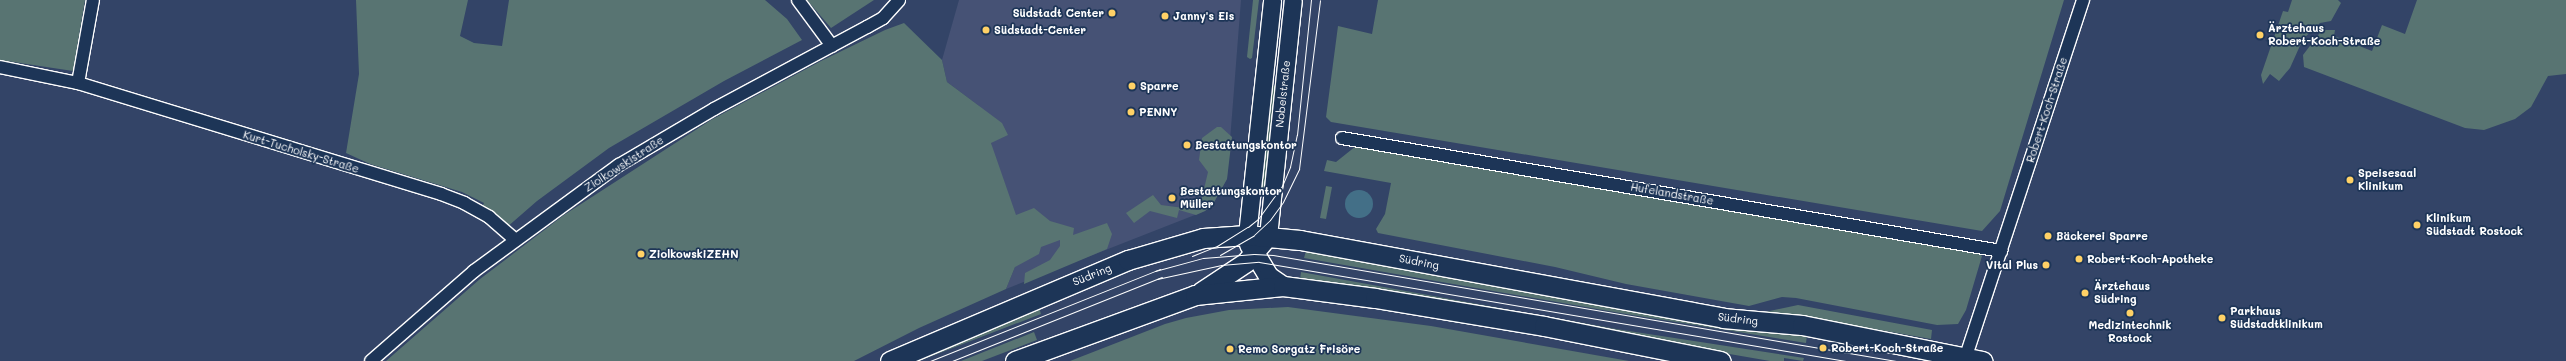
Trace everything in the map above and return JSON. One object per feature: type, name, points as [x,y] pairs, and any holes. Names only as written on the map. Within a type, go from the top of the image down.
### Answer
[{"type":"main road","name":"Nobelstraße","points":[[1272,0],[1247,235],[1254,254],[1268,276],[1283,286]]},
{"type":"main road","name":"Nobelstraße","points":[[1268,236],[1293,0]]},
{"type":"main road","name":"Südring","points":[[890,361],[1128,260],[1203,238],[1247,235],[1300,240],[1723,318],[1802,325],[1971,359]]},
{"type":"main road","points":[[1015,361],[1196,295],[1229,275],[1254,254],[1268,236]]},
{"type":"main road","points":[[1196,295],[1283,286],[1375,298],[1544,326],[1721,361]]},
{"type":"street","points":[[78,83],[93,0]]},
{"type":"street","points":[[798,0],[832,46]]},
{"type":"street","name":"Ziolkowskistraße","points":[[371,361],[474,271],[626,161],[714,109],[883,18],[899,0]]},
{"type":"street","name":"Robert-Koch-Straße","points":[[1971,359],[2001,251],[2083,0]]},
{"type":"street","name":"Kurt-Tucholsky-Straße","points":[[0,67],[78,83],[441,194],[464,203],[489,217],[515,240]]},
{"type":"street","name":"Hufelandstraße","points":[[1342,138],[2001,251]]},
{"type":"shaded area","points":[[959,0],[1241,0],[1227,179],[1213,204],[1205,211],[1006,289],[1015,267],[991,143],[979,106],[947,82],[942,60]]},
{"type":"shaded area","points":[[1359,190],[1369,194],[1373,204],[1369,214],[1359,218],[1349,214],[1345,204],[1349,194]]},
{"type":"green space","points":[[0,0],[85,0],[73,71],[0,60]]},
{"type":"green space","points":[[356,0],[468,0],[460,36],[474,43],[502,46],[509,0],[765,0],[787,19],[802,40],[724,81],[609,148],[537,201],[507,227],[481,209],[484,203],[462,192],[370,164],[346,153],[359,74]]},
{"type":"green space","points":[[807,0],[874,0],[831,28]]},
{"type":"green space","points":[[1253,0],[1259,0],[1252,58],[1250,59],[1247,57]]},
{"type":"green space","points":[[1378,0],[2064,0],[2000,211],[1982,231],[1331,122],[1326,117],[1338,26],[1372,34]]},
{"type":"green space","points":[[2292,0],[2338,0],[2341,3],[2331,21],[2320,23],[2303,39],[2290,68],[2279,81],[2270,74],[2263,84],[2261,75],[2283,11],[2288,12]]},
{"type":"green space","points":[[2417,0],[2566,0],[2566,74],[2548,76],[2531,107],[2515,119],[2484,130],[2465,128],[2304,67],[2303,55],[2322,30],[2335,30],[2334,36],[2372,51],[2382,25],[2405,34]]},
{"type":"green space","points":[[904,23],[942,60],[947,82],[1002,123],[1008,135],[991,143],[1016,215],[1034,208],[1050,221],[1074,228],[1073,235],[1107,223],[1112,234],[1107,249],[1024,284],[1025,273],[1050,260],[1060,246],[1060,240],[1041,247],[1039,254],[1015,267],[1006,289],[919,328],[854,361],[386,361],[480,279],[564,215],[711,120],[821,61],[885,30]]},
{"type":"green space","points":[[1269,85],[1276,86],[1265,189],[1259,188]]},
{"type":"green space","points":[[1217,127],[1221,127],[1232,137],[1227,179],[1213,204],[1205,211],[1196,215],[1179,210],[1177,218],[1150,211],[1134,223],[1126,213],[1153,195],[1161,205],[1199,210],[1208,172],[1199,160],[1202,138]]},
{"type":"green space","points":[[1356,146],[1977,253],[1982,256],[1966,310],[1958,324],[1937,325],[1796,298],[1782,297],[1749,306],[1626,284],[1555,267],[1378,233],[1376,229],[1385,214],[1391,183],[1324,171],[1327,160],[1336,162]]},
{"type":"green space","points":[[1326,186],[1332,187],[1326,219],[1320,218]]},
{"type":"green space","points":[[1306,251],[1730,327],[1807,335],[1806,343],[1620,313],[1304,258]]},
{"type":"green space","points":[[1301,272],[1616,329],[1804,358],[1803,361],[1784,358],[1784,361],[1770,361],[1300,280]]},
{"type":"green space","points":[[1038,304],[1041,314],[919,361],[911,361]]},
{"type":"green space","points":[[1798,305],[1932,330],[1931,339],[1840,323],[1756,314]]},
{"type":"green space","points":[[1288,307],[1431,326],[1629,361],[1070,361],[1165,324],[1186,318],[1229,310]]},
{"type":"green space","points":[[1034,332],[1037,340],[982,361],[961,361]]},
{"type":"tram line","points":[[1192,256],[1217,246],[1248,227],[1258,219],[1282,186],[1290,167],[1297,135],[1311,0]]},
{"type":"tram line","points":[[1220,255],[1254,235],[1270,220],[1283,202],[1299,169],[1320,0]]},
{"type":"tram line","points":[[1155,271],[1203,258],[1254,254],[1273,255],[1896,361]]},
{"type":"tram line","points":[[1157,279],[1221,265],[1259,262],[1846,361]]},
{"type":"tram line","points":[[930,361],[1160,269]]},
{"type":"tram line","points":[[952,361],[1162,277]]},
{"type":"place","name":"Südstadt Center","points":[[1112,13]]},
{"type":"place","name":"Janny's Eis","points":[[1165,16]]},
{"type":"place","name":"Südstadt-Center","points":[[986,30]]},
{"type":"place","name":"Ärztehaus Robert-Koch-Straße","points":[[2260,35]]},
{"type":"place","name":"Sparre","points":[[1132,86]]},
{"type":"place","name":"PENNY","points":[[1131,112]]},
{"type":"place","name":"Bestattungskontor","points":[[1187,145]]},
{"type":"place","name":"Speisesaal Klinikum","points":[[2350,180]]},
{"type":"place","name":"Bestattungskontor Müller","points":[[1172,198]]},
{"type":"place","name":"Klinikum Südstadt Rostock","points":[[2417,225]]},
{"type":"place","name":"Bäckerei Sparre","points":[[2048,236]]},
{"type":"place","name":"ZiolkowskiZEHN","points":[[641,254]]},
{"type":"place","name":"Robert-Koch-Apotheke","points":[[2079,259]]},
{"type":"place","name":"Vital Plus","points":[[2046,265]]},
{"type":"place","name":"Ärztehaus Südring","points":[[2085,293]]},
{"type":"place","name":"Medizintechnik Rostock","points":[[2130,313]]},
{"type":"place","name":"Parkhaus Südstadtklinikum","points":[[2222,318]]},
{"type":"place","name":"Robert-Koch-Straße","points":[[1823,348]]},
{"type":"place","name":"Remo Sorgatz Frisöre","points":[[1230,349]]}]
